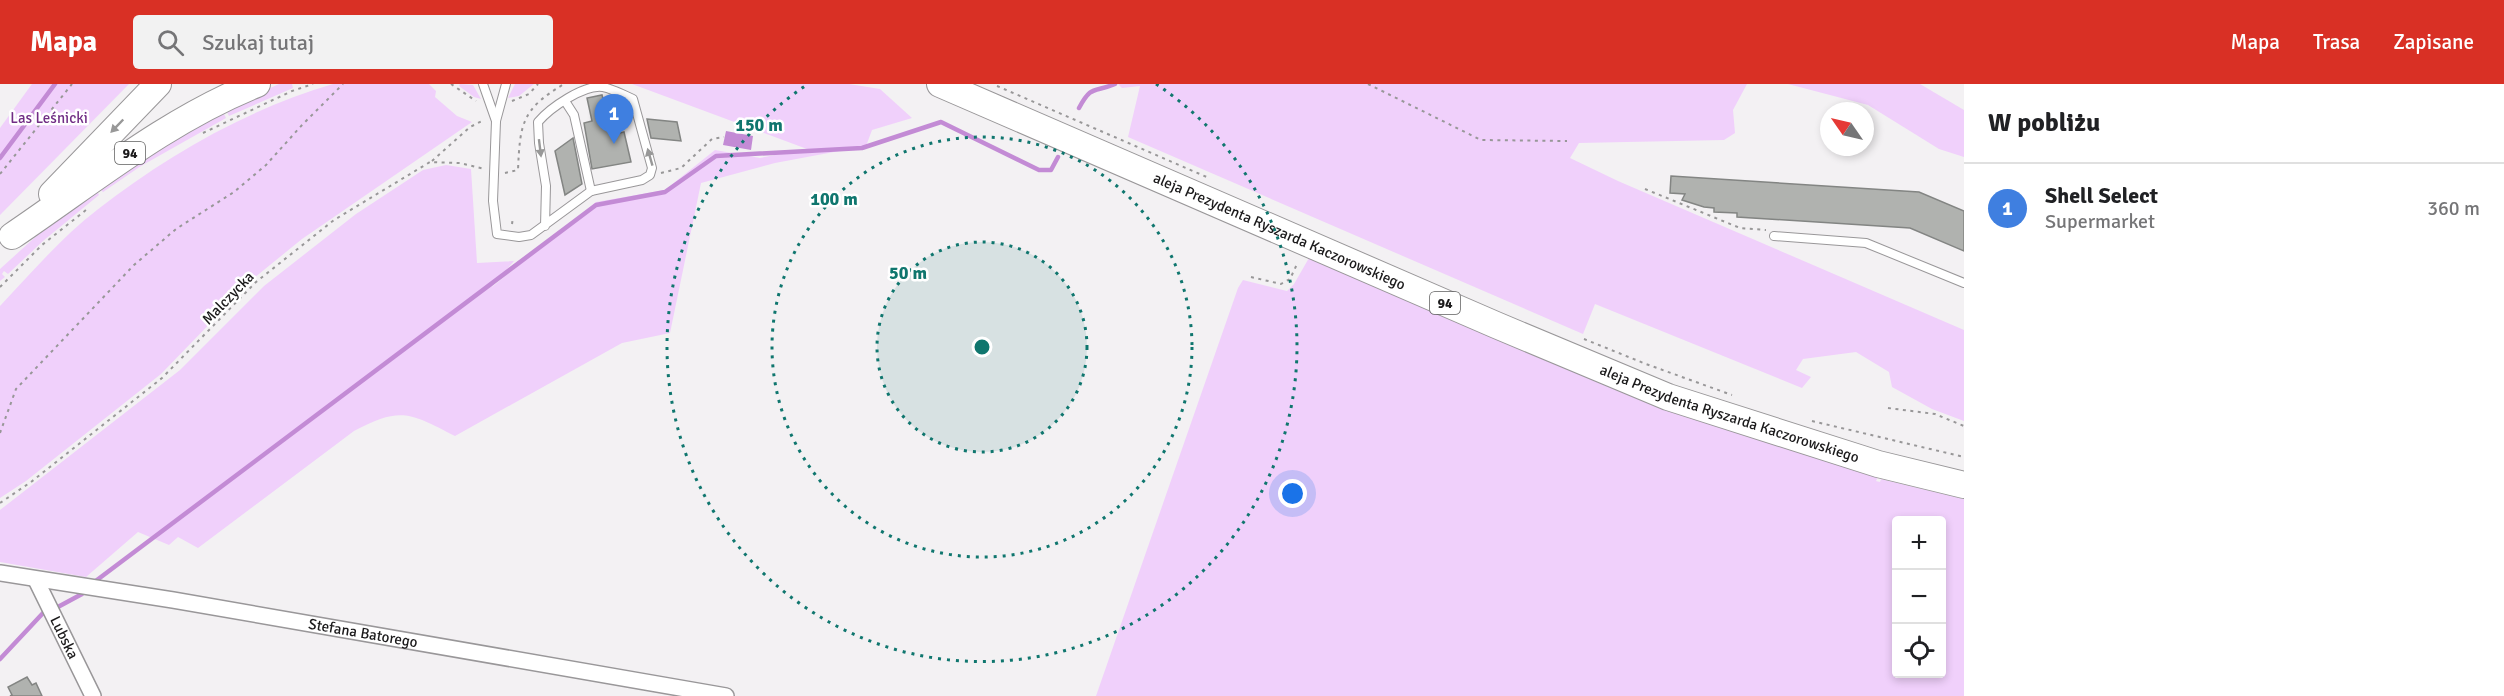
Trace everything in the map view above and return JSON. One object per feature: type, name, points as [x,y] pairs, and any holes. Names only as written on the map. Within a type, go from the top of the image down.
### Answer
[{"type":"main road","points":[[6,242],[158,84]]},
{"type":"main road","name":"94","points":[[6,242],[108,167],[170,128],[257,84]]},
{"type":"main road","name":"aleja Prezydenta Ryszarda Kaczorowskiego","points":[[940,84],[1668,397],[1878,464],[1964,485]]},
{"type":"street","name":"Stefana Batorego","points":[[0,573],[185,602],[726,696]]},
{"type":"street","name":"Lubska","points":[[36,580],[93,696]]},
{"type":"lane","points":[[483,84],[496,121]]},
{"type":"lane","points":[[506,84],[496,121],[494,201],[497,234],[524,237],[544,226],[591,191],[642,180],[650,175],[652,168],[633,99],[603,87],[588,87],[538,122],[538,143],[546,186],[544,226]]},
{"type":"lane","points":[[565,101],[574,115],[591,191]]},
{"type":"lane","points":[[1773,233],[1866,243],[1964,283]]},
{"type":"path","points":[[0,174],[72,84]]},
{"type":"path","points":[[194,138],[313,84]]},
{"type":"path","points":[[0,433],[16,389],[134,264],[176,229],[234,192],[266,165],[343,84]]},
{"type":"path","points":[[452,84],[480,102]]},
{"type":"path","points":[[516,100],[529,94],[538,84]]},
{"type":"path","points":[[993,84],[1215,180]]},
{"type":"path","points":[[1368,84],[1481,140],[1567,141]]},
{"type":"path","name":"Malczycka","points":[[0,503],[31,482],[162,378],[256,282],[300,246],[368,198],[430,162],[470,128],[484,120]]},
{"type":"path","points":[[650,175],[681,168],[712,139],[724,137]]},
{"type":"path","points":[[430,162],[460,163],[495,172],[507,173],[518,170]]},
{"type":"path","points":[[1645,189],[1740,228],[1773,233]]},
{"type":"path","points":[[0,287],[42,245],[89,208]]},
{"type":"path","points":[[1251,277],[1281,284],[1290,279],[1307,243]]},
{"type":"path","points":[[1580,337],[1646,364],[1741,398]]},
{"type":"path","points":[[1888,408],[1935,414],[1964,426]]},
{"type":"path","points":[[1805,419],[1964,457]]},
{"type":"green space","name":"Las Leśnicki","points":[[32,84],[129,84],[0,215],[0,128]]},
{"type":"green space","points":[[279,84],[292,84],[293,88],[229,116],[227,112],[224,114],[226,118],[141,166],[103,192],[100,189],[97,191],[99,195],[43,241],[8,274],[4,271],[2,274],[5,277],[0,281],[0,269],[91,190],[229,107]]},
{"type":"green space","points":[[333,84],[429,84],[436,91],[435,97],[457,116],[472,122],[302,239],[254,278],[161,374],[26,481],[0,498],[0,306],[71,232],[151,171],[239,120],[301,94]]},
{"type":"green space","points":[[460,84],[473,85],[481,99],[474,97],[459,86]]},
{"type":"green space","points":[[515,84],[534,84],[519,96],[508,98]]},
{"type":"green space","points":[[632,84],[849,84],[880,89],[912,118],[872,130],[866,146],[775,163],[701,183],[670,333],[622,343],[455,436],[427,422],[405,415],[383,418],[370,423],[354,431],[198,548],[178,537],[169,545],[138,532],[86,577],[0,562],[0,510],[180,370],[264,286],[356,214],[423,170],[446,165],[471,169],[477,263],[514,261],[492,287],[596,202],[665,190],[715,150],[760,158],[807,149]]},
{"type":"green space","points":[[1118,84],[1747,84],[1733,110],[1735,133],[1724,140],[1579,143],[1570,158],[1618,181],[1964,330],[1964,421],[1932,409],[1892,387],[1889,372],[1856,352],[1803,359],[1796,370],[1811,377],[1802,388],[1595,304],[1583,334],[1128,137],[1140,86],[1122,88]]},
{"type":"green space","points":[[1788,84],[1920,84],[1964,110],[1964,157],[1939,149],[1874,109],[1874,102],[1857,102]]},
{"type":"green space","points":[[1309,258],[1549,357],[1547,360],[1551,362],[1827,462],[1829,459],[1878,477],[1876,481],[1880,482],[1881,479],[1964,499],[1964,696],[1096,696],[1238,288],[1243,280],[1287,291],[1294,284]]},
{"type":"shaded area","points":[[726,131],[753,136],[751,150],[723,145]]},
{"type":"building","points":[[602,95],[612,135],[624,132],[631,162],[592,169],[584,123],[592,121],[587,98]]},
{"type":"building","points":[[647,119],[677,122],[681,141],[651,138]]},
{"type":"building","points":[[573,138],[582,184],[565,195],[555,151]]},
{"type":"building","points":[[1671,176],[1919,192],[1964,211],[1964,251],[1910,228],[1737,217],[1737,213],[1714,212],[1714,208],[1682,200],[1685,194],[1670,193]]},
{"type":"building","points":[[27,677],[32,685],[36,683],[42,696],[10,696],[12,695],[8,687]]},
{"type":"waterway","points":[[0,158],[55,84]]},
{"type":"waterway","points":[[1079,108],[1091,92],[1115,84]]},
{"type":"waterway","points":[[93,583],[596,205],[665,192],[716,156],[862,148],[941,122],[1039,170],[1051,170],[1058,157]]},
{"type":"waterway","points":[[56,608],[82,594]]},
{"type":"waterway","points":[[0,659],[44,612]]},
{"type":"place","name":"Shell Select","points":[[614,144]]}]
